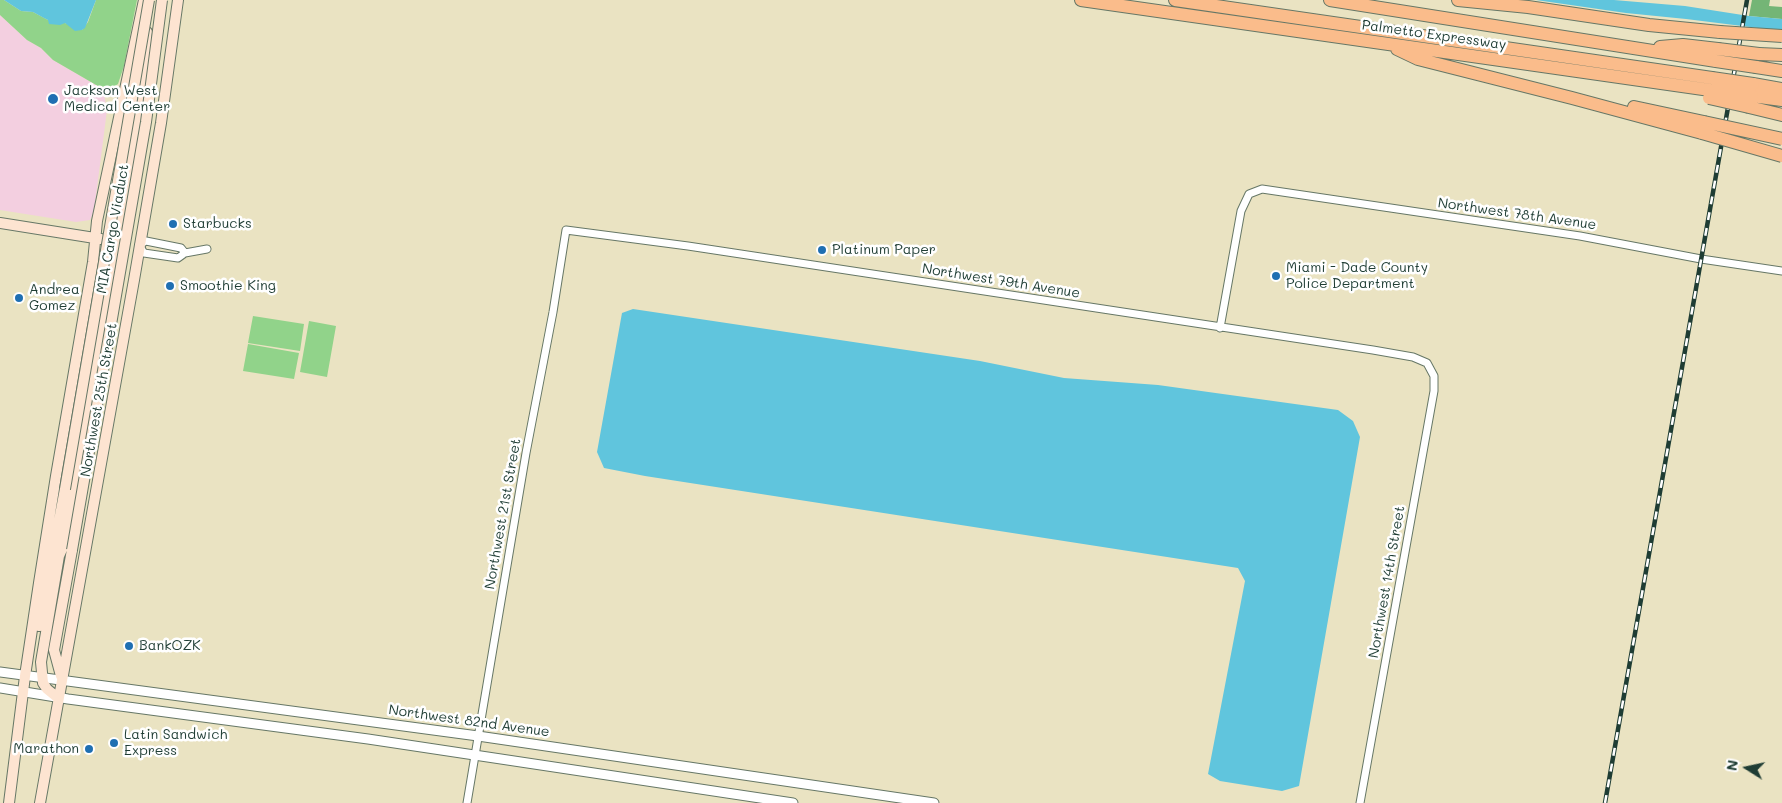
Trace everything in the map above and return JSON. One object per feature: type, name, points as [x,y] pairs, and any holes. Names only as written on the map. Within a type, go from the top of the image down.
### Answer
[{"type":"highway","name":"Palmetto Expressway","points":[[1081,0],[1692,87],[1713,74]]},
{"type":"highway","points":[[1175,0],[1713,74],[1753,86],[1782,114]]},
{"type":"highway","points":[[1234,0],[1713,74],[1753,86],[1782,88]]},
{"type":"highway","name":"Palmetto Expressway","points":[[1330,0],[1645,49],[1713,74],[1753,86],[1782,100]]},
{"type":"highway","points":[[1458,0],[1528,7],[1649,25],[1782,36]]},
{"type":"highway","points":[[1384,43],[1418,59],[1572,98],[1627,106],[1704,128],[1782,156]]},
{"type":"highway","points":[[1713,74],[1759,54],[1782,55]]},
{"type":"highway","name":"Palmetto Expressway","points":[[1753,86],[1782,70]]},
{"type":"highway","points":[[1753,86],[1782,80]]},
{"type":"highway","points":[[1704,128],[1782,139]]},
{"type":"main road","name":"MIA Cargo Viaduct","points":[[62,680],[54,650],[146,122],[162,0]]},
{"type":"main road","name":"Northwest 25th Street","points":[[40,803],[160,123],[178,0]]},
{"type":"main road","name":"MIA Cargo Viaduct","points":[[25,676],[34,655],[65,489],[145,1]]},
{"type":"main road","points":[[9,803],[25,676],[56,476],[94,262],[99,212],[145,1]]},
{"type":"main road","points":[[58,698],[47,689],[41,677],[42,656],[59,556],[63,547],[75,481],[144,73],[147,37],[145,1]]},
{"type":"main road","points":[[0,223],[139,245]]},
{"type":"main road","points":[[56,534],[59,556]]},
{"type":"street","name":"Northwest 78th Avenue","points":[[1220,328],[1240,211],[1250,194],[1262,189],[1580,236],[1701,259],[1782,271]]},
{"type":"street","name":"Northwest 79th Avenue","points":[[566,230],[688,246],[1408,356],[1418,358],[1429,366]]},
{"type":"street","name":"Northwest 21st Street","points":[[467,803],[566,230]]},
{"type":"street","points":[[185,253],[180,248],[146,241],[139,245],[144,252],[178,258],[185,253],[207,249]]},
{"type":"street","name":"Northwest 14th Street","points":[[1360,803],[1434,391],[1434,376],[1429,366]]},
{"type":"street","name":"Northwest 82nd Avenue","points":[[0,672],[478,736],[900,800],[934,803]]},
{"type":"street","points":[[0,688],[58,698],[368,739],[793,803]]},
{"type":"street","points":[[255,724],[258,706]]},
{"type":"shaded area","name":"Jackson West Medical Center","points":[[0,15],[27,40],[41,48],[53,60],[103,89],[107,110],[94,211],[90,220],[76,222],[0,210]]},
{"type":"green space","points":[[0,0],[4,0],[21,11],[33,12],[48,20],[65,23],[82,30],[88,22],[96,0],[137,0],[124,66],[118,84],[112,88],[103,89],[53,60],[41,48],[27,40],[0,15]]},
{"type":"green space","points":[[1752,0],[1770,0],[1769,6],[1782,7],[1782,19],[1749,16]]},
{"type":"green space","points":[[253,316],[304,324],[300,351],[248,343]]},
{"type":"green space","points":[[309,321],[336,326],[327,377],[300,372]]},
{"type":"green space","points":[[248,344],[299,353],[294,379],[243,371]]},
{"type":"water","points":[[4,0],[96,0],[85,28],[75,31],[65,23],[60,25],[49,24],[48,20],[33,12],[21,11]]},
{"type":"water","points":[[1536,0],[1614,0],[1685,6],[1782,19],[1782,31],[1626,13]]},
{"type":"water","points":[[633,309],[980,361],[1064,378],[1158,385],[1338,410],[1353,421],[1360,437],[1299,786],[1282,791],[1220,781],[1208,774],[1245,581],[1238,568],[645,476],[604,468],[597,452],[622,313]]},
{"type":"railway","points":[[1605,803],[1747,0]]},
{"type":"place","name":"Jackson West Medical Center","points":[[53,99]]},
{"type":"place","name":"Starbucks","points":[[173,224]]},
{"type":"place","name":"Platinum Paper","points":[[822,250]]},
{"type":"place","name":"Miami - Dade County Police Department","points":[[1276,276]]},
{"type":"place","name":"Smoothie King","points":[[170,286]]},
{"type":"place","name":"Andrea Gomez","points":[[19,298]]},
{"type":"place","name":"BankOZK","points":[[129,646]]},
{"type":"place","name":"Latin Sandwich Express","points":[[114,743]]},
{"type":"place","name":"Marathon","points":[[89,749]]}]
